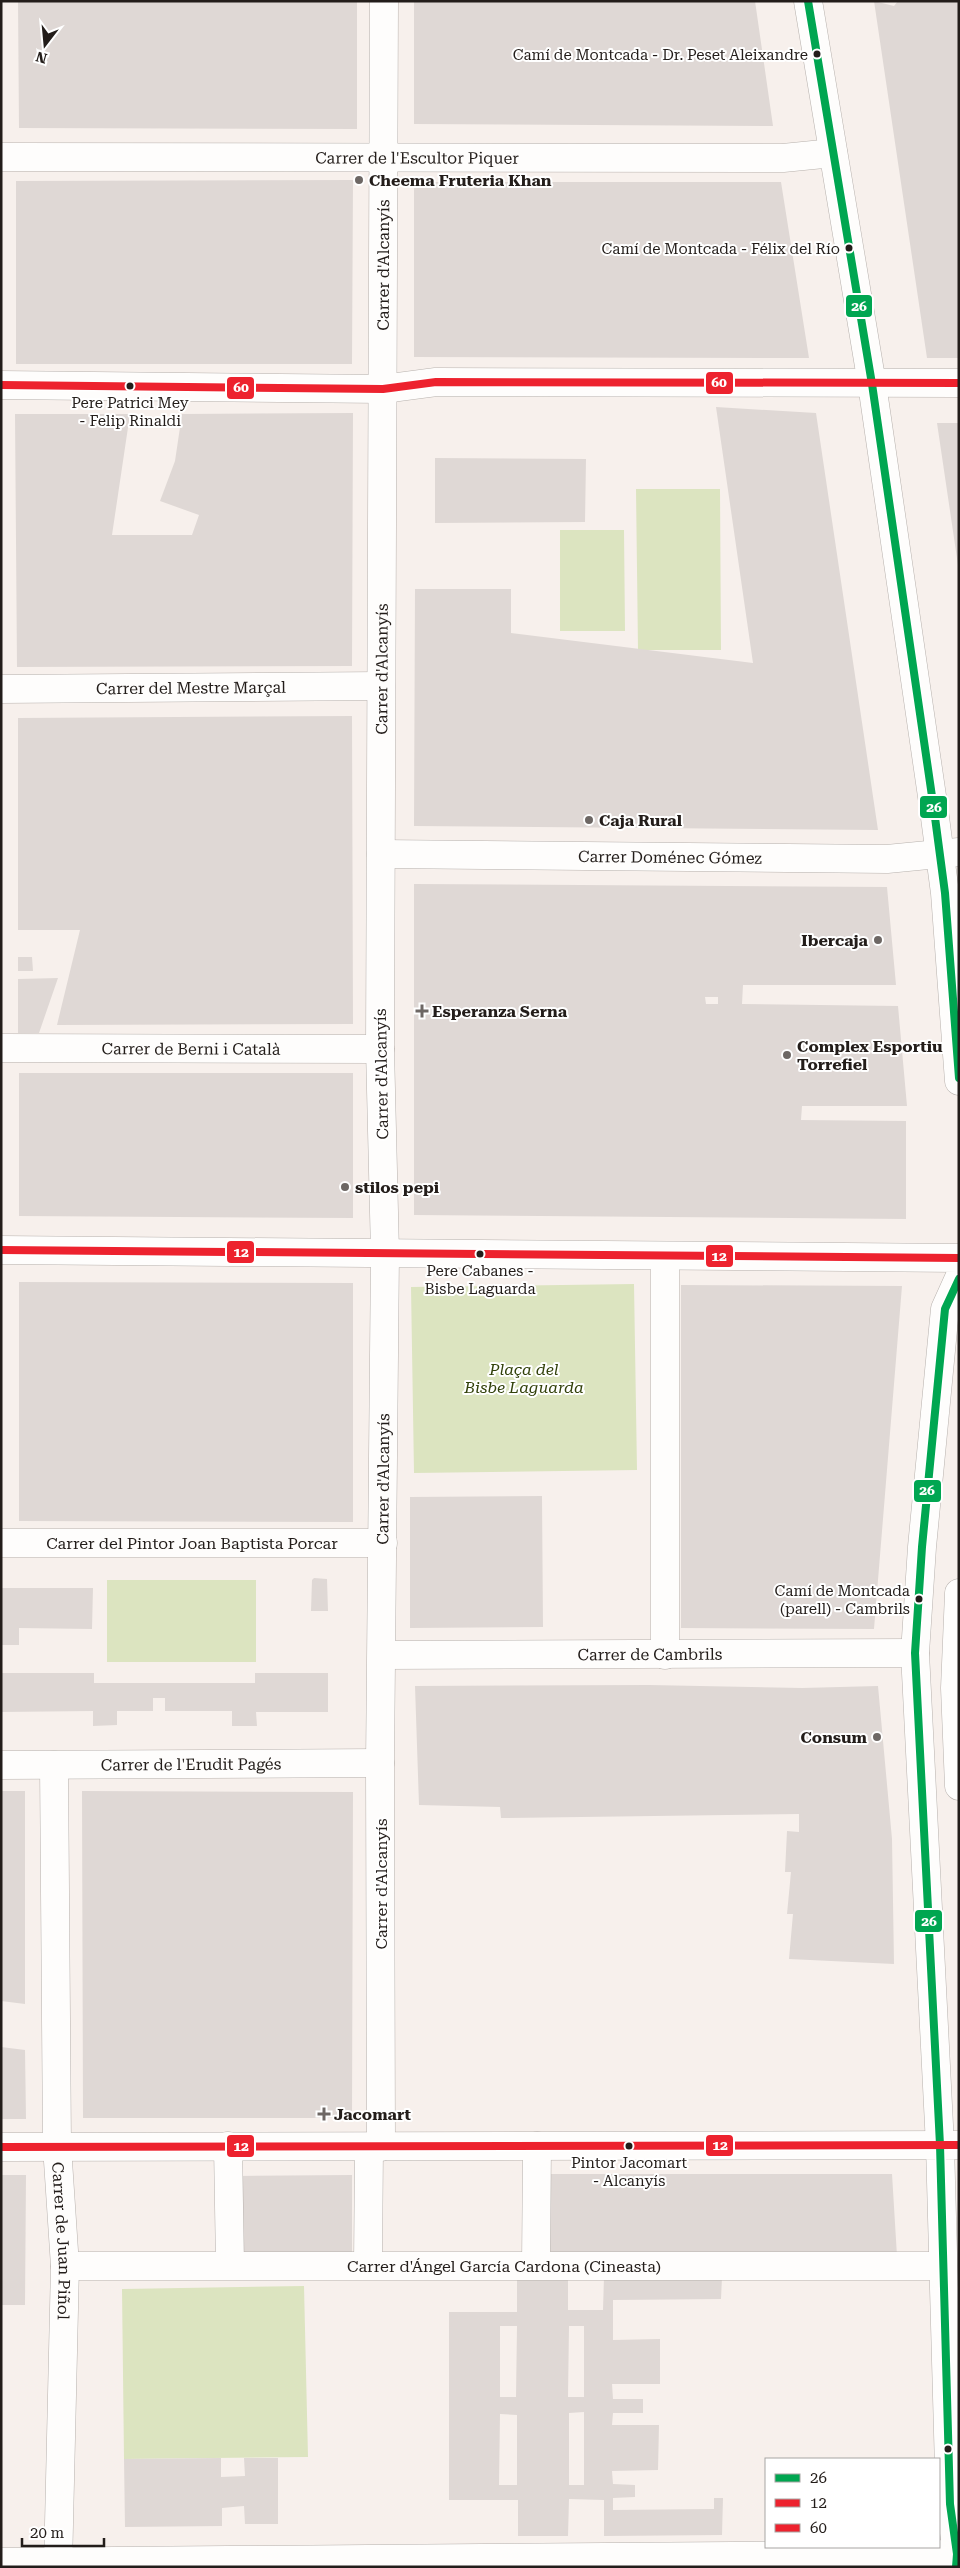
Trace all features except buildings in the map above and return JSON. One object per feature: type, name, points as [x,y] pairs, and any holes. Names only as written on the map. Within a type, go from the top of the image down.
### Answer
[{"type":"street","name":"Carrer d'Alcanyís","points":[[368,2265],[375,2147],[383,1543],[385,1253],[380,1049],[384,1]]},
{"type":"street","points":[[808,1],[949,852],[945,893],[959,1081]]},
{"type":"street","name":"Carrer de l'Escultor Piquer","points":[[1,156],[783,158],[833,153]]},
{"type":"street","points":[[1,385],[383,389],[436,382],[959,383]]},
{"type":"street","name":"Carrer del Mestre Marçal","points":[[1,688],[381,686]]},
{"type":"street","name":"Carrer Doménec Gómez","points":[[381,854],[887,858],[949,852]]},
{"type":"street","name":"Carrer de Berni i Català","points":[[1,1048],[380,1049]]},
{"type":"street","points":[[1,1250],[959,1258]]},
{"type":"street","points":[[664,1256],[665,1655]]},
{"type":"street","points":[[1,2562],[58,2564],[397,2563],[957,2558],[950,2504],[949,2145],[916,1653],[922,1547],[945,1309],[959,1278]]},
{"type":"street","name":"Carrer del Pintor Joan Baptista Porcar","points":[[1,1543],[383,1543]]},
{"type":"street","points":[[959,1593],[955,1688],[959,1786]]},
{"type":"street","name":"Carrer de Cambrils","points":[[382,1655],[916,1653]]},
{"type":"street","name":"Carrer de l'Erudit Pagés","points":[[1,1765],[380,1763]]},
{"type":"street","name":"Carrer de Juan Piñol","points":[[54,1765],[57,2146],[65,2266],[58,2564]]},
{"type":"street","points":[[1,2147],[949,2145]]},
{"type":"street","points":[[228,2146],[230,2265]]},
{"type":"street","points":[[536,2265],[537,2146]]},
{"type":"street","name":"Carrer d'Ángel García Cardona (Cineasta)","points":[[65,2266],[536,2265],[948,2259]]},
{"type":"green space","points":[[636,489],[720,489],[721,650],[638,650]]},
{"type":"green space","points":[[560,530],[624,530],[625,631],[560,631]]},
{"type":"green space","name":"Plaça del Bisbe Laguarda","points":[[634,1284],[637,1470],[414,1473],[411,1287]]},
{"type":"green space","points":[[107,1580],[256,1580],[256,1662],[107,1662]]},
{"type":"green space","points":[[304,2286],[308,2457],[124,2459],[122,2289]]},
{"type":"transit line","name":"26","points":[[808,1],[872,384],[934,810],[945,893],[959,1078]]},
{"type":"transit line","name":"60","points":[[1,385],[383,389],[436,382],[959,383]]},
{"type":"transit line","name":"12","points":[[1,1250],[959,1258]]},
{"type":"transit line","name":"26","points":[[956,2567],[957,2554],[950,2504],[940,2145],[915,1653],[922,1547],[945,1309],[959,1279]]},
{"type":"transit line","name":"12","points":[[1,2147],[959,2145]]},
{"type":"place","name":"Camí de Montcada - Dr. Peset Aleixandre","points":[[817,54]]},
{"type":"place","name":"Cheema Fruteria Khan","points":[[359,180]]},
{"type":"place","name":"Camí de Montcada - Félix del Río","points":[[849,248]]},
{"type":"place","name":"Pere Patrici Mey - Felip Rinaldi","points":[[130,386]]},
{"type":"place","name":"Caja Rural","points":[[589,820]]},
{"type":"place","name":"Ibercaja","points":[[878,940]]},
{"type":"place","name":"Esperanza Serna","points":[[422,1011]]},
{"type":"place","name":"Complex Esportiu Torrefiel","points":[[787,1055]]},
{"type":"place","name":"stilos pepi","points":[[345,1187]]},
{"type":"place","name":"Pere Cabanes - Bisbe Laguarda","points":[[480,1254]]},
{"type":"place","name":"Camí de Montcada (parell) - Cambrils","points":[[919,1599]]},
{"type":"place","name":"Consum","points":[[877,1737]]},
{"type":"place","name":"Jacomart","points":[[324,2114]]},
{"type":"place","name":"Pintor Jacomart - Alcanyís","points":[[629,2146]]}]
